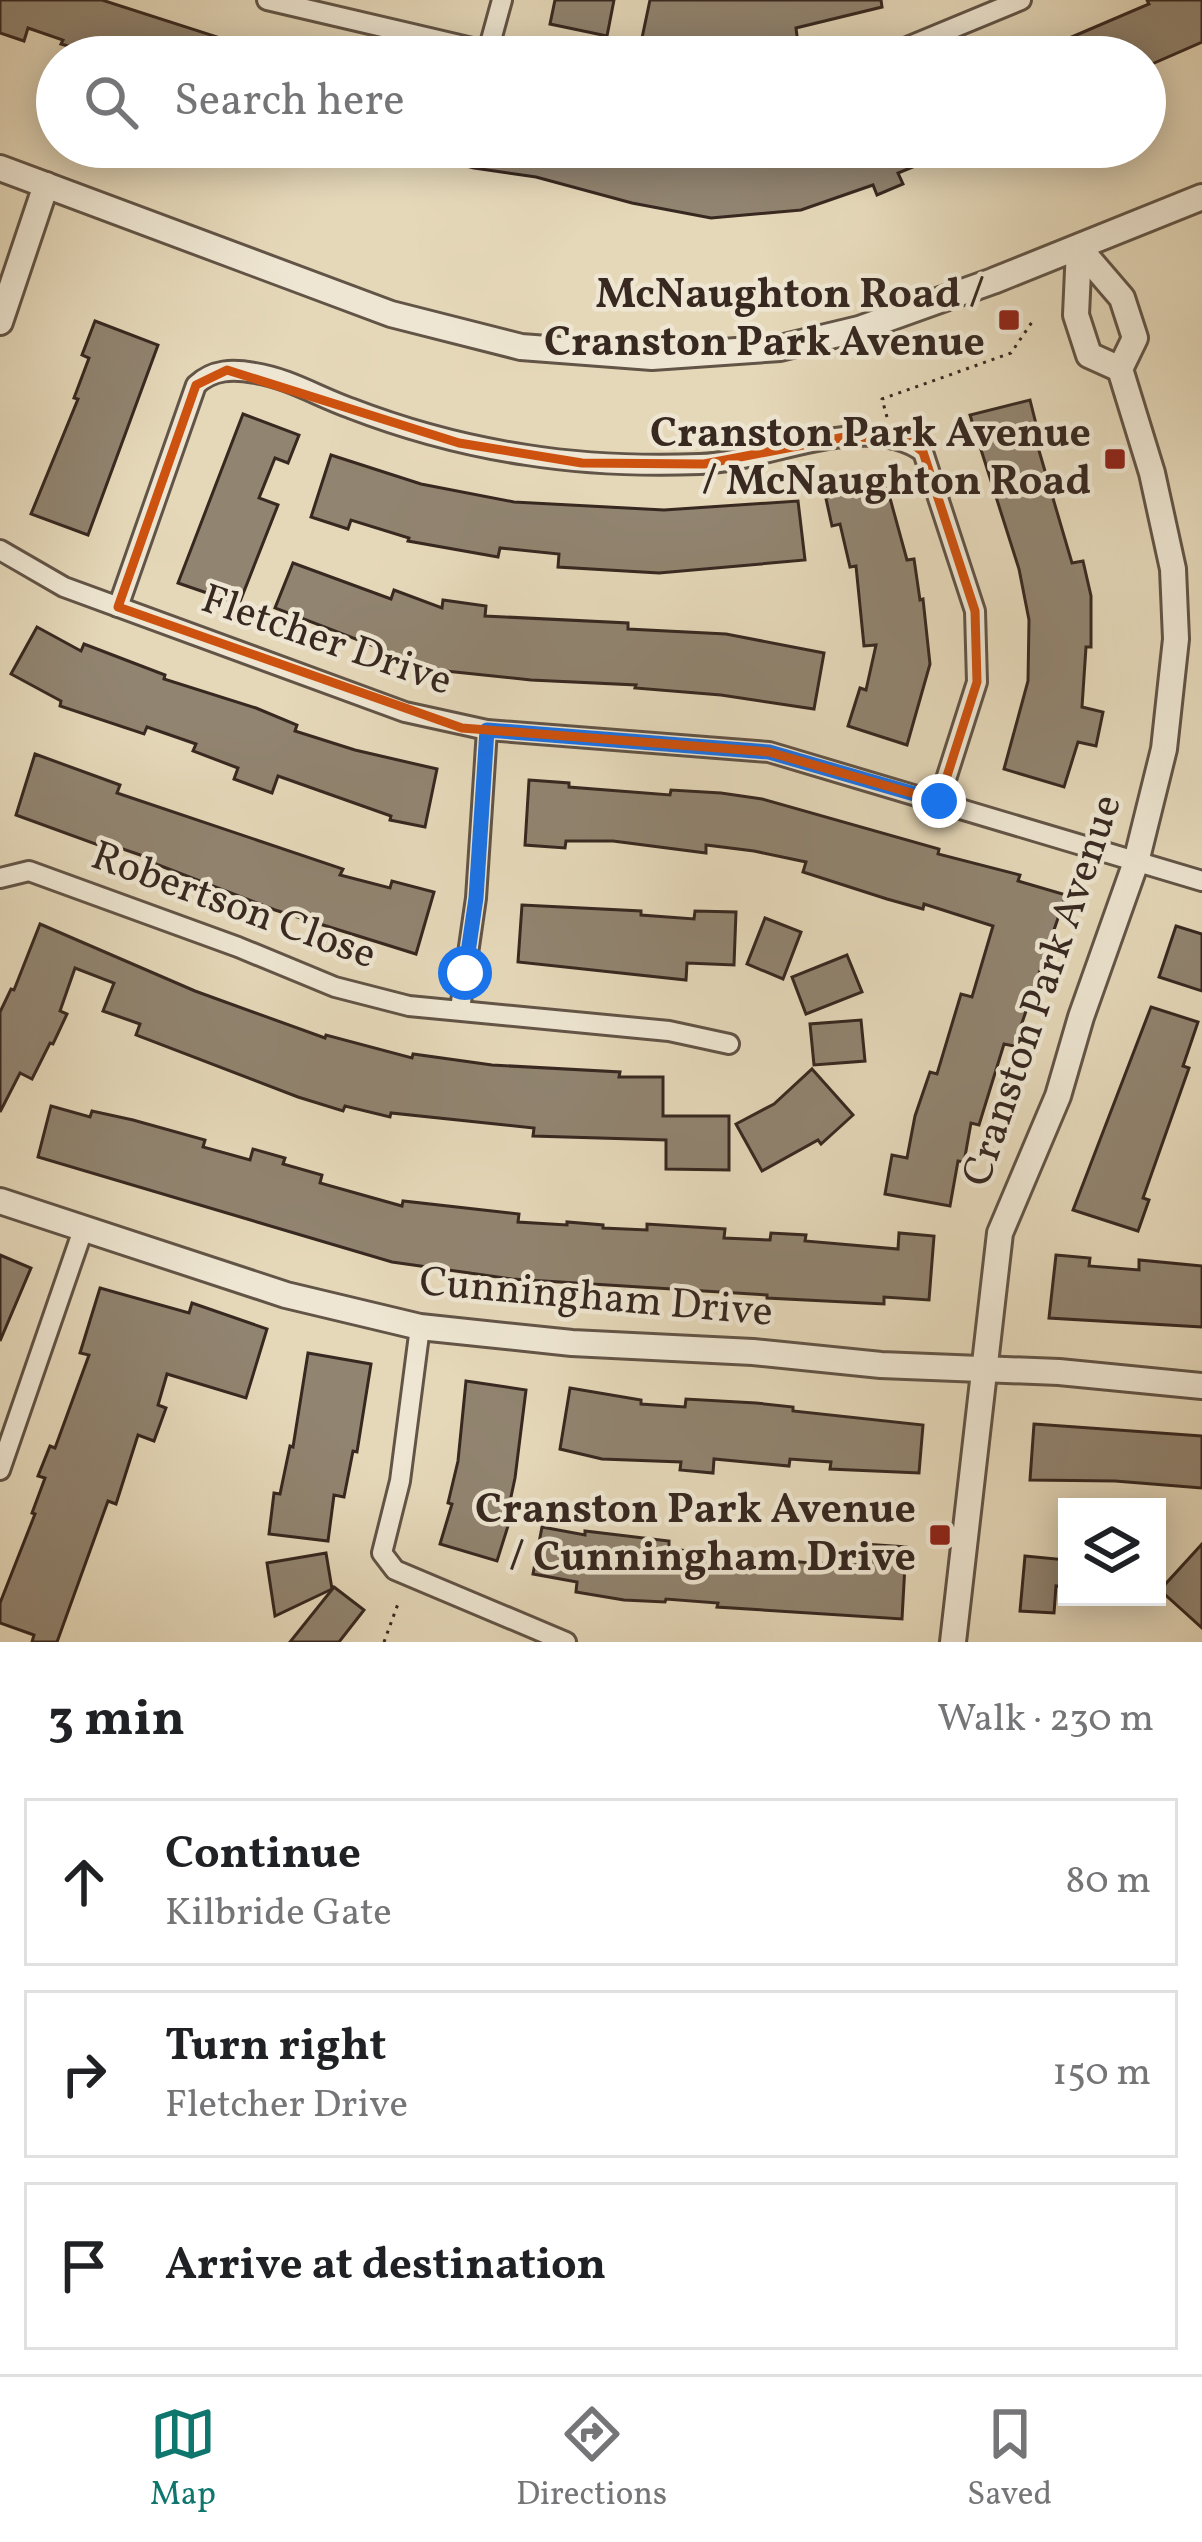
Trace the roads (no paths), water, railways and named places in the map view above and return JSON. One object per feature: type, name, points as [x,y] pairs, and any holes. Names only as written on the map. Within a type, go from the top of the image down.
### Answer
[{"type":"street","points":[[267,0],[423,36]]},
{"type":"street","points":[[492,36],[502,0]]},
{"type":"street","points":[[934,36],[1021,0]]},
{"type":"street","points":[[0,168],[391,314],[521,347],[652,357],[780,348],[859,329],[1202,197]]},
{"type":"street","points":[[0,322],[46,185]]},
{"type":"street","name":"Cranston Park Avenue","points":[[1078,248],[1076,314],[1089,355],[1120,369]]},
{"type":"street","name":"Cranston Park Avenue","points":[[952,1642],[1000,1233],[1058,1096],[1136,862],[1164,749],[1175,616],[1169,550],[1152,473],[1120,369],[1135,338],[1122,298],[1078,248]]},
{"type":"street","points":[[118,608],[196,385],[208,374],[227,370],[258,373],[442,438],[582,464],[704,464],[850,436],[892,436],[923,452],[974,611],[977,682],[939,801]]},
{"type":"street","name":"Fletcher Drive","points":[[0,550],[64,587],[118,608],[368,701],[462,728],[769,752],[1202,881]]},
{"type":"street","points":[[460,1009],[476,898],[487,730]]},
{"type":"street","name":"Robertson Close","points":[[0,878],[29,871],[238,946],[335,987],[409,1006],[669,1031],[729,1044]]},
{"type":"street","name":"Cunningham Drive","points":[[0,1201],[286,1295],[420,1327],[572,1343],[1202,1386]]},
{"type":"street","points":[[0,1470],[84,1227]]},
{"type":"street","points":[[420,1327],[400,1481],[382,1553],[395,1570],[566,1642]]},
{"type":"place","name":"McNaughton Road / Cranston Park Avenue","points":[[1009,320]]},
{"type":"place","name":"Cranston Park Avenue / McNaughton Road","points":[[1115,459]]},
{"type":"place","name":"Cranston Park Avenue / Cunningham Drive","points":[[940,1535]]}]
